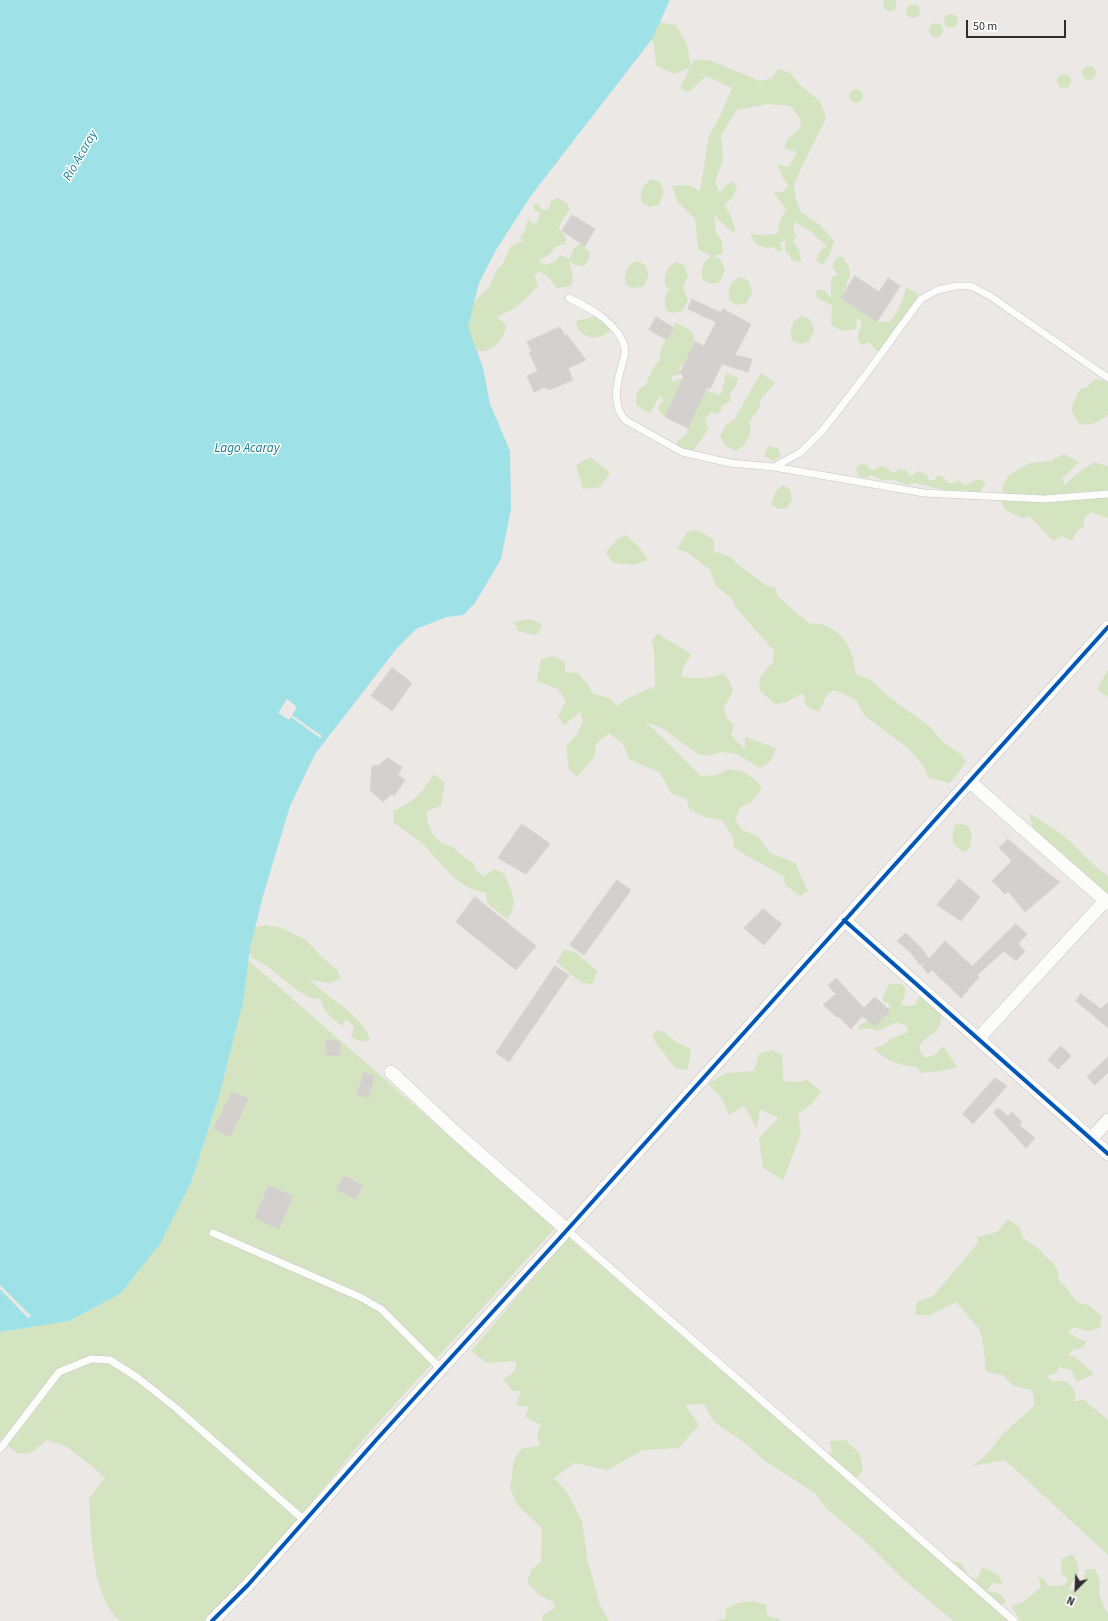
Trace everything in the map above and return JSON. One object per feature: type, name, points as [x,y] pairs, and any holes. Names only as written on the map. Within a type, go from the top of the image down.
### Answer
[{"type":"street","points":[[212,1621],[248,1585],[377,1439],[567,1230],[1108,627]]},
{"type":"street","points":[[969,781],[1107,902],[978,1038]]},
{"type":"street","points":[[844,920],[1108,1154]]},
{"type":"street","points":[[391,1072],[456,1133],[567,1230]]},
{"type":"street","points":[[1091,1139],[1108,1120]]},
{"type":"lane","points":[[774,467],[801,452],[823,430],[921,299],[938,290],[956,286],[971,286],[990,296],[1108,378]]},
{"type":"lane","points":[[570,298],[598,313],[617,332],[623,342],[625,352],[617,388],[616,406],[619,413],[625,420],[682,452],[730,462],[774,467],[924,493],[1044,499],[1108,494]]},
{"type":"lane","points":[[567,1230],[1014,1621]]},
{"type":"lane","points":[[213,1233],[360,1297],[380,1309],[441,1369]]},
{"type":"lane","points":[[0,1449],[59,1372],[91,1359],[110,1360],[138,1378],[176,1408],[305,1521]]},
{"type":"green space","points":[[884,0],[896,0],[896,8],[891,11],[886,10],[883,7]]},
{"type":"green space","points":[[910,4],[916,4],[920,8],[920,14],[916,18],[910,18],[906,14],[906,8]]},
{"type":"green space","points":[[948,14],[954,14],[958,18],[958,24],[954,28],[948,28],[944,24],[944,18]]},
{"type":"green space","points":[[653,21],[676,25],[687,45],[691,65],[694,60],[709,60],[760,81],[772,78],[778,69],[790,73],[801,86],[820,101],[826,118],[799,172],[794,186],[796,199],[801,212],[820,225],[834,241],[829,256],[824,264],[819,263],[816,260],[820,251],[827,246],[810,231],[795,222],[793,227],[796,237],[793,241],[799,250],[801,263],[791,260],[790,255],[785,251],[786,241],[780,242],[782,250],[779,252],[773,247],[767,248],[756,244],[750,233],[758,235],[777,234],[780,221],[786,210],[774,192],[783,192],[789,185],[784,180],[777,165],[789,167],[797,152],[785,149],[786,141],[801,127],[800,119],[791,106],[767,104],[737,110],[721,135],[723,159],[715,182],[720,193],[725,186],[733,181],[737,187],[733,197],[724,205],[731,216],[735,229],[733,233],[714,215],[716,232],[722,241],[723,253],[713,256],[720,259],[725,270],[720,282],[710,284],[703,280],[702,266],[711,256],[698,249],[695,219],[677,201],[672,186],[689,185],[700,191],[709,136],[721,114],[732,88],[706,76],[689,92],[680,88],[690,67],[675,74],[656,66],[654,45],[649,33]]},
{"type":"green space","points":[[933,23],[939,23],[943,27],[943,33],[939,37],[933,37],[929,33],[929,27]]},
{"type":"green space","points":[[1086,66],[1092,66],[1096,70],[1096,76],[1092,80],[1086,80],[1082,76],[1082,70]]},
{"type":"green space","points":[[1061,74],[1067,74],[1071,78],[1071,84],[1067,88],[1061,88],[1057,84],[1057,78]]},
{"type":"green space","points":[[853,89],[859,89],[863,93],[863,99],[859,103],[853,103],[849,99],[849,93]]},
{"type":"green space","points":[[652,179],[660,182],[664,193],[659,205],[650,207],[642,203],[641,192],[644,186]]},
{"type":"green space","points":[[558,198],[567,203],[570,209],[562,220],[559,228],[566,238],[565,244],[556,246],[550,254],[538,261],[545,265],[556,261],[560,255],[569,259],[574,248],[581,243],[590,253],[589,259],[584,266],[575,265],[569,260],[573,278],[571,286],[557,288],[548,277],[539,271],[534,276],[538,286],[514,308],[497,317],[506,325],[504,334],[498,343],[486,351],[478,351],[468,347],[466,313],[475,301],[489,287],[498,268],[503,264],[511,246],[523,241],[520,237],[524,234],[528,218],[530,222],[536,224],[540,213],[534,210],[533,203],[538,204],[542,210],[548,210],[551,201]]},
{"type":"green space","points":[[842,256],[849,267],[850,275],[841,298],[877,322],[889,322],[900,306],[906,288],[916,292],[917,299],[885,351],[877,351],[869,342],[862,345],[857,339],[862,322],[852,315],[857,320],[856,329],[842,331],[831,325],[832,305],[816,296],[817,290],[824,290],[831,298],[831,278],[838,275],[832,267],[836,258]]},
{"type":"green space","points":[[636,261],[644,264],[649,274],[644,286],[634,288],[626,285],[625,277],[628,268]]},
{"type":"green space","points":[[676,262],[684,265],[688,276],[683,288],[688,299],[683,311],[673,313],[666,310],[665,298],[670,289],[666,287],[665,275],[668,269]]},
{"type":"green space","points":[[739,277],[748,280],[752,291],[747,303],[737,305],[730,301],[729,290],[731,284]]},
{"type":"green space","points":[[801,316],[810,319],[814,330],[809,342],[799,344],[792,340],[791,329],[793,323]]},
{"type":"green space","points":[[593,317],[605,319],[610,331],[595,338],[583,334],[578,329],[576,321]]},
{"type":"green space","points":[[675,323],[690,331],[694,340],[691,351],[683,365],[679,367],[681,374],[672,376],[672,382],[687,377],[702,388],[718,395],[722,393],[726,373],[738,378],[735,388],[730,392],[731,401],[721,406],[722,409],[717,414],[711,412],[705,420],[708,429],[701,440],[693,450],[681,455],[677,454],[674,448],[678,441],[687,433],[688,428],[665,417],[660,412],[659,404],[664,401],[660,395],[650,413],[643,410],[636,404],[637,392],[640,388],[646,385],[655,366],[660,360],[663,344],[671,333]]},
{"type":"green space","points":[[761,373],[775,383],[761,399],[759,409],[749,422],[751,432],[744,445],[736,451],[726,446],[720,436],[726,425],[734,420]]},
{"type":"green space","points":[[1095,379],[1108,383],[1108,415],[1095,423],[1080,424],[1073,414],[1073,404],[1080,389],[1087,387]]},
{"type":"green space","points":[[768,446],[778,448],[781,456],[774,461],[764,456]]},
{"type":"green space","points":[[1064,454],[1079,462],[1062,479],[1065,485],[1074,476],[1094,462],[1108,466],[1108,518],[1091,512],[1084,517],[1084,526],[1076,532],[1072,541],[1062,536],[1054,541],[1029,516],[1025,519],[1005,510],[1002,503],[1003,485],[1009,475],[1030,463],[1051,461]]},
{"type":"green space","points":[[590,457],[610,472],[601,487],[583,489],[576,465]]},
{"type":"green space","points":[[861,464],[867,465],[874,470],[880,466],[887,468],[891,472],[896,472],[899,469],[905,470],[910,476],[919,471],[927,475],[928,480],[935,480],[937,476],[942,476],[949,483],[955,483],[957,480],[965,485],[979,479],[986,483],[978,495],[966,490],[956,493],[915,483],[906,485],[895,480],[882,480],[872,475],[866,478],[858,476],[856,468]]},
{"type":"green space","points":[[782,485],[790,489],[792,500],[787,508],[778,509],[771,504],[775,493]]},
{"type":"green space","points":[[698,530],[714,540],[714,551],[731,557],[737,564],[767,586],[776,588],[777,595],[804,619],[811,623],[828,627],[841,636],[853,657],[855,674],[871,680],[889,697],[929,726],[944,743],[961,754],[966,762],[950,783],[929,778],[922,764],[909,749],[865,716],[855,699],[834,690],[827,694],[819,712],[806,706],[803,693],[787,702],[775,704],[760,691],[759,678],[773,662],[774,651],[736,608],[732,599],[715,585],[710,570],[687,552],[677,549],[687,532]]},
{"type":"green space","points":[[626,535],[638,546],[648,560],[634,565],[613,563],[606,552],[618,539]]},
{"type":"green space","points":[[530,619],[542,624],[539,633],[533,635],[518,631],[514,622]]},
{"type":"green space","points":[[658,633],[691,655],[683,667],[682,677],[703,678],[723,673],[729,680],[733,691],[724,708],[726,718],[734,725],[731,735],[745,749],[745,737],[776,748],[771,760],[760,768],[736,754],[721,752],[709,756],[698,754],[660,727],[646,722],[701,776],[717,775],[728,769],[745,772],[756,781],[762,789],[751,802],[741,807],[735,819],[742,830],[758,836],[770,853],[795,863],[808,891],[800,896],[785,885],[784,876],[747,856],[734,847],[733,837],[722,820],[705,817],[690,810],[686,798],[672,794],[660,773],[629,759],[623,744],[609,733],[596,744],[595,756],[577,777],[569,769],[566,746],[577,734],[583,721],[580,712],[564,725],[558,716],[566,701],[558,689],[537,681],[541,659],[553,656],[565,662],[565,672],[578,673],[589,686],[592,693],[611,699],[617,706],[630,697],[655,686],[654,651],[652,640]]},
{"type":"green space","points":[[1108,669],[1108,697],[1097,690]]},
{"type":"green space","points":[[434,774],[445,783],[441,806],[427,811],[427,820],[432,833],[438,840],[451,846],[465,858],[474,863],[476,870],[485,876],[493,869],[504,873],[514,902],[511,913],[507,919],[487,903],[486,893],[469,888],[453,877],[422,843],[394,823],[393,811],[407,804],[417,796]]},
{"type":"green space","points":[[1029,813],[1061,834],[1108,876],[1108,897],[1043,840],[1033,828]]},
{"type":"green space","points":[[963,824],[969,827],[972,836],[970,848],[965,852],[957,847],[953,841],[955,825]]},
{"type":"green space","points":[[266,925],[279,927],[306,940],[337,970],[341,978],[330,983],[310,980],[360,1022],[366,1030],[370,1040],[363,1042],[351,1037],[354,1027],[346,1019],[342,1026],[331,1017],[319,998],[313,999],[298,991],[267,966],[252,958],[246,947],[251,928]]},
{"type":"green space","points":[[564,950],[575,952],[597,971],[593,984],[582,983],[556,962]]},
{"type":"green space","points":[[248,960],[555,1228],[366,1436],[233,1598],[209,1621],[120,1621],[111,1611],[98,1581],[92,1546],[89,1498],[105,1478],[67,1447],[47,1440],[31,1453],[18,1454],[0,1439],[0,1332],[69,1321],[120,1294],[160,1244],[191,1183],[219,1096],[243,1003]]},
{"type":"green space","points":[[889,984],[899,984],[905,986],[905,994],[901,1004],[906,1006],[915,1005],[919,997],[924,995],[942,1014],[937,1030],[926,1038],[919,1048],[925,1058],[935,1055],[943,1046],[957,1067],[947,1070],[920,1073],[917,1067],[898,1064],[884,1057],[873,1048],[884,1045],[890,1039],[908,1032],[907,1026],[897,1022],[878,1031],[868,1028],[858,1030],[860,1025],[892,1006],[882,1000]]},
{"type":"green space","points":[[657,1030],[664,1032],[676,1042],[691,1049],[688,1070],[675,1068],[652,1036]]},
{"type":"green space","points":[[772,1050],[782,1054],[783,1081],[800,1082],[807,1080],[821,1091],[811,1104],[798,1114],[801,1134],[783,1180],[763,1168],[759,1138],[778,1118],[760,1109],[757,1129],[744,1106],[729,1115],[722,1099],[708,1084],[726,1073],[754,1071],[759,1054]]},
{"type":"green space","points":[[1008,1219],[1019,1227],[1023,1238],[1038,1248],[1053,1262],[1058,1271],[1059,1281],[1077,1302],[1088,1305],[1102,1316],[1100,1328],[1088,1331],[1073,1327],[1068,1332],[1075,1337],[1086,1341],[1083,1348],[1072,1350],[1068,1356],[1074,1356],[1094,1374],[1077,1382],[1071,1370],[1059,1367],[1056,1373],[1047,1376],[1051,1381],[1065,1381],[1074,1390],[1075,1402],[1083,1399],[1108,1420],[1108,1555],[1005,1460],[972,1466],[987,1454],[1003,1434],[1035,1405],[1032,1390],[1014,1386],[1002,1375],[986,1372],[980,1330],[956,1302],[930,1315],[915,1315],[917,1302],[933,1296],[978,1243],[977,1237],[997,1232]]},
{"type":"green space","points":[[568,1237],[840,1473],[827,1454],[832,1452],[830,1441],[846,1440],[860,1454],[863,1470],[857,1478],[843,1474],[1010,1621],[953,1621],[903,1579],[866,1542],[827,1509],[815,1493],[765,1461],[745,1443],[714,1422],[704,1404],[685,1405],[699,1425],[679,1448],[643,1450],[607,1470],[575,1463],[554,1478],[567,1492],[582,1522],[588,1562],[600,1605],[609,1621],[542,1621],[543,1615],[555,1608],[552,1601],[539,1595],[527,1582],[532,1569],[541,1562],[542,1528],[517,1505],[510,1488],[514,1460],[521,1449],[540,1445],[537,1433],[541,1425],[525,1417],[529,1407],[516,1405],[521,1391],[513,1391],[503,1380],[515,1371],[516,1361],[487,1363],[471,1351]]},
{"type":"green space","points":[[944,1554],[952,1561],[961,1563],[969,1576],[977,1579],[982,1568],[998,1574],[1003,1585],[993,1582],[987,1591],[1001,1594],[1006,1601],[1001,1606],[943,1559]]},
{"type":"green space","points":[[1073,1554],[1079,1571],[1069,1591],[1082,1587],[1085,1570],[1095,1569],[1100,1581],[1099,1594],[1108,1614],[1108,1621],[1020,1621],[1012,1606],[1023,1602],[1041,1587],[1038,1576],[1044,1579],[1047,1585],[1065,1585],[1068,1579],[1062,1574],[1061,1559]]},
{"type":"green space","points":[[753,1601],[766,1605],[767,1616],[777,1618],[781,1621],[714,1621],[725,1619],[726,1609],[738,1603]]},
{"type":"water","name":"Lago Acaray","points":[[0,0],[670,0],[652,39],[530,197],[496,250],[479,283],[468,327],[483,368],[490,404],[510,451],[511,509],[501,559],[475,603],[463,615],[447,617],[416,629],[397,648],[315,754],[290,806],[263,896],[250,948],[243,1003],[219,1096],[191,1183],[160,1244],[120,1294],[69,1321],[0,1332]]},
{"type":"pier","points":[[287,699],[297,707],[292,715],[322,736],[320,738],[291,717],[289,720],[278,713]]},
{"type":"pier","points":[[0,1285],[31,1316],[28,1318],[0,1289]]},
{"type":"building","points":[[572,215],[595,229],[585,246],[562,231]]},
{"type":"building","points":[[855,276],[879,292],[888,278],[900,286],[877,322],[841,298]]},
{"type":"building","points":[[692,299],[721,313],[723,309],[751,324],[735,355],[752,359],[748,372],[722,364],[710,389],[707,387],[688,428],[665,417],[684,376],[680,373],[695,342],[704,346],[716,322],[688,309]]},
{"type":"building","points":[[656,317],[674,328],[667,340],[649,330]]},
{"type":"building","points":[[560,327],[565,336],[567,335],[586,360],[568,368],[573,380],[549,390],[545,387],[534,392],[527,376],[538,371],[529,353],[532,352],[527,342]]},
{"type":"building","points":[[392,668],[412,683],[392,711],[371,696]]},
{"type":"building","points":[[388,758],[402,767],[398,775],[405,780],[394,796],[392,794],[383,802],[370,790],[372,766],[379,765]]},
{"type":"building","points":[[522,824],[550,844],[526,874],[498,858]]},
{"type":"building","points":[[1008,839],[1046,872],[1060,882],[1025,912],[1008,891],[1005,894],[992,881],[1012,861],[999,848]]},
{"type":"building","points":[[959,879],[980,897],[961,921],[937,905]]},
{"type":"building","points":[[617,880],[631,890],[584,955],[570,945]]},
{"type":"building","points":[[475,897],[536,946],[516,970],[456,922]]},
{"type":"building","points":[[763,909],[782,924],[764,945],[744,928]]},
{"type":"building","points":[[1016,924],[1027,934],[1018,944],[1025,951],[1016,961],[1004,951],[977,975],[979,977],[961,998],[932,970],[928,974],[922,966],[928,960],[920,965],[912,954],[897,941],[906,933],[922,949],[929,959],[945,941],[972,966]]},
{"type":"building","points":[[555,966],[569,975],[509,1062],[496,1053]]},
{"type":"building","points":[[836,978],[864,1008],[875,997],[890,1011],[875,1026],[862,1016],[851,1029],[839,1017],[838,1018],[823,1005],[836,994],[828,986]]},
{"type":"building","points":[[1081,994],[1101,1009],[1108,1002],[1108,1028],[1076,1001]]},
{"type":"building","points":[[327,1040],[340,1041],[340,1056],[326,1055]]},
{"type":"building","points":[[1061,1046],[1071,1056],[1058,1069],[1048,1060]]},
{"type":"building","points":[[1108,1057],[1108,1072],[1095,1085],[1087,1077]]},
{"type":"building","points":[[364,1073],[375,1076],[368,1098],[357,1095]]},
{"type":"building","points":[[995,1078],[1007,1086],[973,1124],[963,1114]]},
{"type":"building","points":[[232,1092],[248,1099],[230,1137],[214,1129]]},
{"type":"building","points":[[998,1108],[1008,1116],[1012,1112],[1022,1122],[1019,1125],[1035,1138],[1026,1148],[994,1113]]},
{"type":"building","points":[[344,1176],[363,1185],[356,1199],[337,1190]]},
{"type":"building","points":[[269,1186],[293,1196],[279,1229],[255,1218]]},
{"type":"cycle path","points":[[212,1621],[248,1585],[377,1439],[567,1230],[1108,627]]},
{"type":"cycle path","points":[[844,920],[1108,1154]]},
{"type":"water label","name":"Río Acaray","points":[[81,156]]}]
